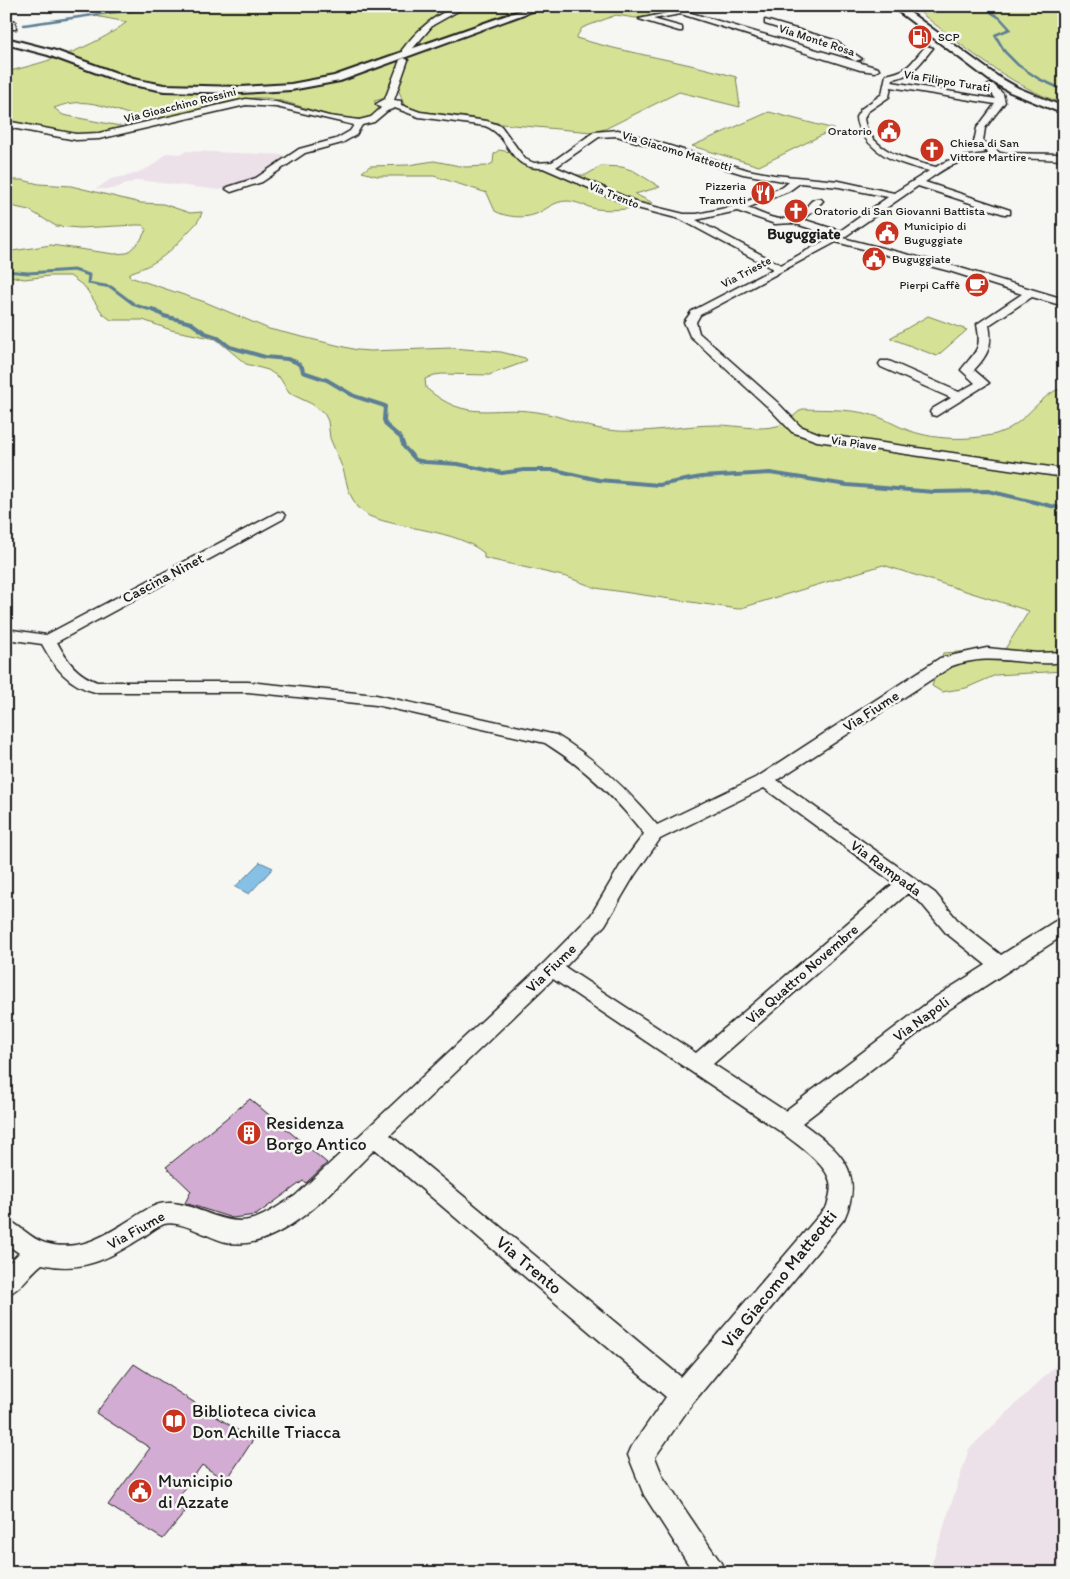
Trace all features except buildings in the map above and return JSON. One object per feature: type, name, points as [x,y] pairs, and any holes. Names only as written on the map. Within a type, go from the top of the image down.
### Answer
[{"type":"main road","points":[[6,42],[52,53],[131,82],[164,88],[241,90],[291,87],[336,79],[371,68],[542,6]]},
{"type":"main road","points":[[895,6],[993,78],[1014,90],[1064,111]]},
{"type":"main road","points":[[6,48],[52,53]]},
{"type":"street","points":[[231,189],[259,180],[302,151],[339,141],[352,133],[359,123],[376,118],[391,105],[404,56],[417,35],[440,16],[464,6]]},
{"type":"street","name":"Via Monte Rosa","points":[[680,29],[643,19],[681,12],[805,48],[863,68],[875,70]]},
{"type":"street","points":[[6,20],[12,23],[8,28]]},
{"type":"street","name":"Via Monte Rosa","points":[[768,22],[831,42],[889,81]]},
{"type":"street","points":[[929,48],[913,68],[889,81],[886,95],[863,112],[860,117],[861,124],[868,138],[875,146],[886,153],[914,164],[940,169]]},
{"type":"street","name":"Via Filippo Turati","points":[[889,81],[1001,102]]},
{"type":"street","points":[[990,86],[1000,96],[1001,102],[999,107],[981,127],[978,142],[998,156]]},
{"type":"street","name":"Via Gioacchino Rossini","points":[[6,124],[76,137],[92,137],[134,129],[237,103],[256,101],[359,123]]},
{"type":"street","points":[[391,105],[419,114],[487,124],[498,128],[522,161],[533,166],[546,167]]},
{"type":"street","name":"Via Giacomo Matteotti","points":[[546,167],[554,165],[592,136],[606,132],[618,133],[746,172],[774,178],[839,184],[896,196]]},
{"type":"street","points":[[897,148],[940,169]]},
{"type":"street","name":"Via Trieste","points":[[690,322],[696,313],[839,237],[896,196],[940,169],[961,159],[998,156],[1064,157]]},
{"type":"street","name":"Via Trento","points":[[546,167],[574,177],[613,196],[684,217],[715,236],[781,269]]},
{"type":"street","name":"Via Trento","points":[[684,217],[697,217],[738,208],[786,189],[799,180]]},
{"type":"street","points":[[918,183],[1007,212]]},
{"type":"street","points":[[738,208],[779,222],[793,220],[807,213],[810,206],[818,202]]},
{"type":"street","points":[[793,220],[839,237],[886,242]]},
{"type":"street","points":[[867,241],[1064,303]]},
{"type":"street","points":[[936,412],[983,383],[967,370],[980,357],[987,344],[983,324],[1031,293]]},
{"type":"street","name":"Via Piave","points":[[690,322],[694,334],[773,405],[796,429],[817,437],[1064,473]]},
{"type":"street","points":[[885,364],[960,397]]},
{"type":"street","name":"Cascina Ninet","points":[[48,640],[278,516]]},
{"type":"street","points":[[6,634],[48,640],[58,660],[69,675],[80,682],[95,687],[248,687],[376,700],[550,739],[573,753],[624,797],[654,834]]},
{"type":"street","name":"Via Fiume","points":[[6,1230],[40,1252],[63,1258],[88,1256],[160,1214],[170,1212],[228,1233],[245,1233],[260,1229],[303,1203],[552,968],[598,920],[644,845],[654,834],[765,780],[946,662],[958,658],[992,653],[1030,658],[1064,657]]},
{"type":"street","name":"Via Rampada","points":[[765,780],[928,898],[953,928],[1000,965]]},
{"type":"street","name":"Via Quattro Novembre","points":[[697,1065],[907,883]]},
{"type":"street","name":"Via Napoli","points":[[785,1123],[941,1004],[1064,925]]},
{"type":"street","name":"Via Giacomo Matteotti","points":[[552,968],[785,1123],[824,1154],[838,1171],[843,1192],[836,1212],[683,1394],[641,1455],[653,1486],[711,1573]]},
{"type":"street","name":"Via Trento","points":[[374,1135],[683,1394]]},
{"type":"street","points":[[6,1284],[23,1264],[40,1252]]},
{"type":"shaded area","points":[[186,151],[285,155],[282,158],[285,159],[261,176],[220,190],[138,180],[112,189],[96,189],[111,179],[132,175],[150,167],[158,162],[166,153],[182,154]]},
{"type":"shaded area","points":[[1064,1358],[1064,1573],[929,1573],[969,1449]]},
{"type":"green space","points":[[162,6],[721,6],[635,18],[616,15],[582,28],[576,38],[736,77],[740,107],[679,92],[605,129],[592,132],[502,124],[475,118],[411,110],[404,105],[399,91],[389,88],[386,98],[374,101],[380,108],[373,115],[358,119],[346,119],[276,100],[256,98],[157,119],[140,117],[93,104],[68,104],[54,108],[63,115],[125,127],[103,134],[82,136],[6,122],[6,72],[38,64],[85,47],[127,22],[90,15]]},
{"type":"green space","points":[[912,6],[1064,6],[1064,104],[1043,96],[1003,74],[965,48]]},
{"type":"green space","points":[[769,112],[834,129],[759,166],[692,146]]},
{"type":"green space","points":[[499,150],[510,152],[525,166],[574,175],[586,175],[601,166],[622,167],[634,171],[660,187],[635,194],[653,203],[639,207],[618,210],[596,209],[574,202],[562,201],[531,216],[515,217],[495,211],[487,193],[434,176],[377,176],[362,172],[370,166],[408,165],[434,161],[465,167],[487,166],[493,163],[494,154]]},
{"type":"green space","points":[[6,180],[71,186],[141,203],[163,204],[190,213],[202,212],[200,218],[170,251],[150,265],[132,272],[129,274],[130,277],[205,302],[269,329],[357,350],[452,348],[501,352],[527,360],[489,375],[442,374],[425,379],[426,388],[441,399],[467,410],[521,410],[555,416],[607,430],[648,431],[703,425],[770,427],[784,423],[802,409],[841,410],[871,415],[916,433],[938,437],[974,438],[1006,430],[1024,418],[1046,397],[1064,387],[1064,671],[996,675],[966,688],[942,692],[932,686],[943,653],[1005,649],[1029,611],[883,565],[738,609],[596,588],[567,577],[484,558],[484,553],[472,545],[444,534],[383,521],[369,516],[357,507],[349,492],[343,469],[330,438],[328,421],[324,413],[312,404],[289,393],[280,378],[268,370],[246,364],[216,339],[171,330],[143,320],[111,320],[103,314],[85,287],[70,276],[24,279],[6,275],[6,252],[51,245],[114,254],[127,253],[140,241],[146,230],[143,225],[80,228],[56,226],[29,210],[6,205]]},
{"type":"green space","points":[[928,316],[967,330],[937,356],[890,338]]},
{"type":"water","points":[[260,862],[273,868],[249,894],[235,887]]},
{"type":"waterway","points":[[24,25],[107,13],[184,6]]},
{"type":"waterway","points":[[988,6],[991,8],[992,13],[1000,18],[1010,29],[995,35],[1005,52],[1018,65],[1039,79],[1064,90]]},
{"type":"waterway","points":[[6,271],[28,273],[74,270],[89,275],[88,283],[111,287],[135,305],[154,311]]},
{"type":"waterway","points":[[152,309],[164,316],[191,323],[205,333],[217,337],[230,347],[265,357],[287,359],[296,362],[302,367],[303,372],[327,380],[354,396],[385,406],[384,420],[386,425],[401,438],[404,447],[416,460],[425,462],[458,464],[502,473],[524,470],[555,470],[599,480],[659,485],[701,477],[770,473],[847,485],[934,492],[988,491],[1064,509]]},
{"type":"place","name":"SCP","points":[[920,37]]},
{"type":"place","name":"Oratorio","points":[[889,131]]},
{"type":"place","name":"Chiesa di San Vittore Martire","points":[[932,150]]},
{"type":"place","name":"Pizzeria Tramonti","points":[[763,193]]},
{"type":"place","name":"Oratorio di San Giovanni Battista","points":[[796,211]]},
{"type":"place","name":"Municipio di Buguggiate","points":[[887,233]]},
{"type":"place","name":"Buguggiate","points":[[874,259]]},
{"type":"place","name":"Pierpi Caffè","points":[[977,285]]},
{"type":"place","name":"Residenza Borgo Antico","points":[[249,1133]]},
{"type":"place","name":"Biblioteca civica Don Achille Triacca","points":[[174,1421]]},
{"type":"place","name":"Municipio di Azzate","points":[[140,1491]]},
{"type":"district","name":"Buguggiate","points":[[804,234]]}]
